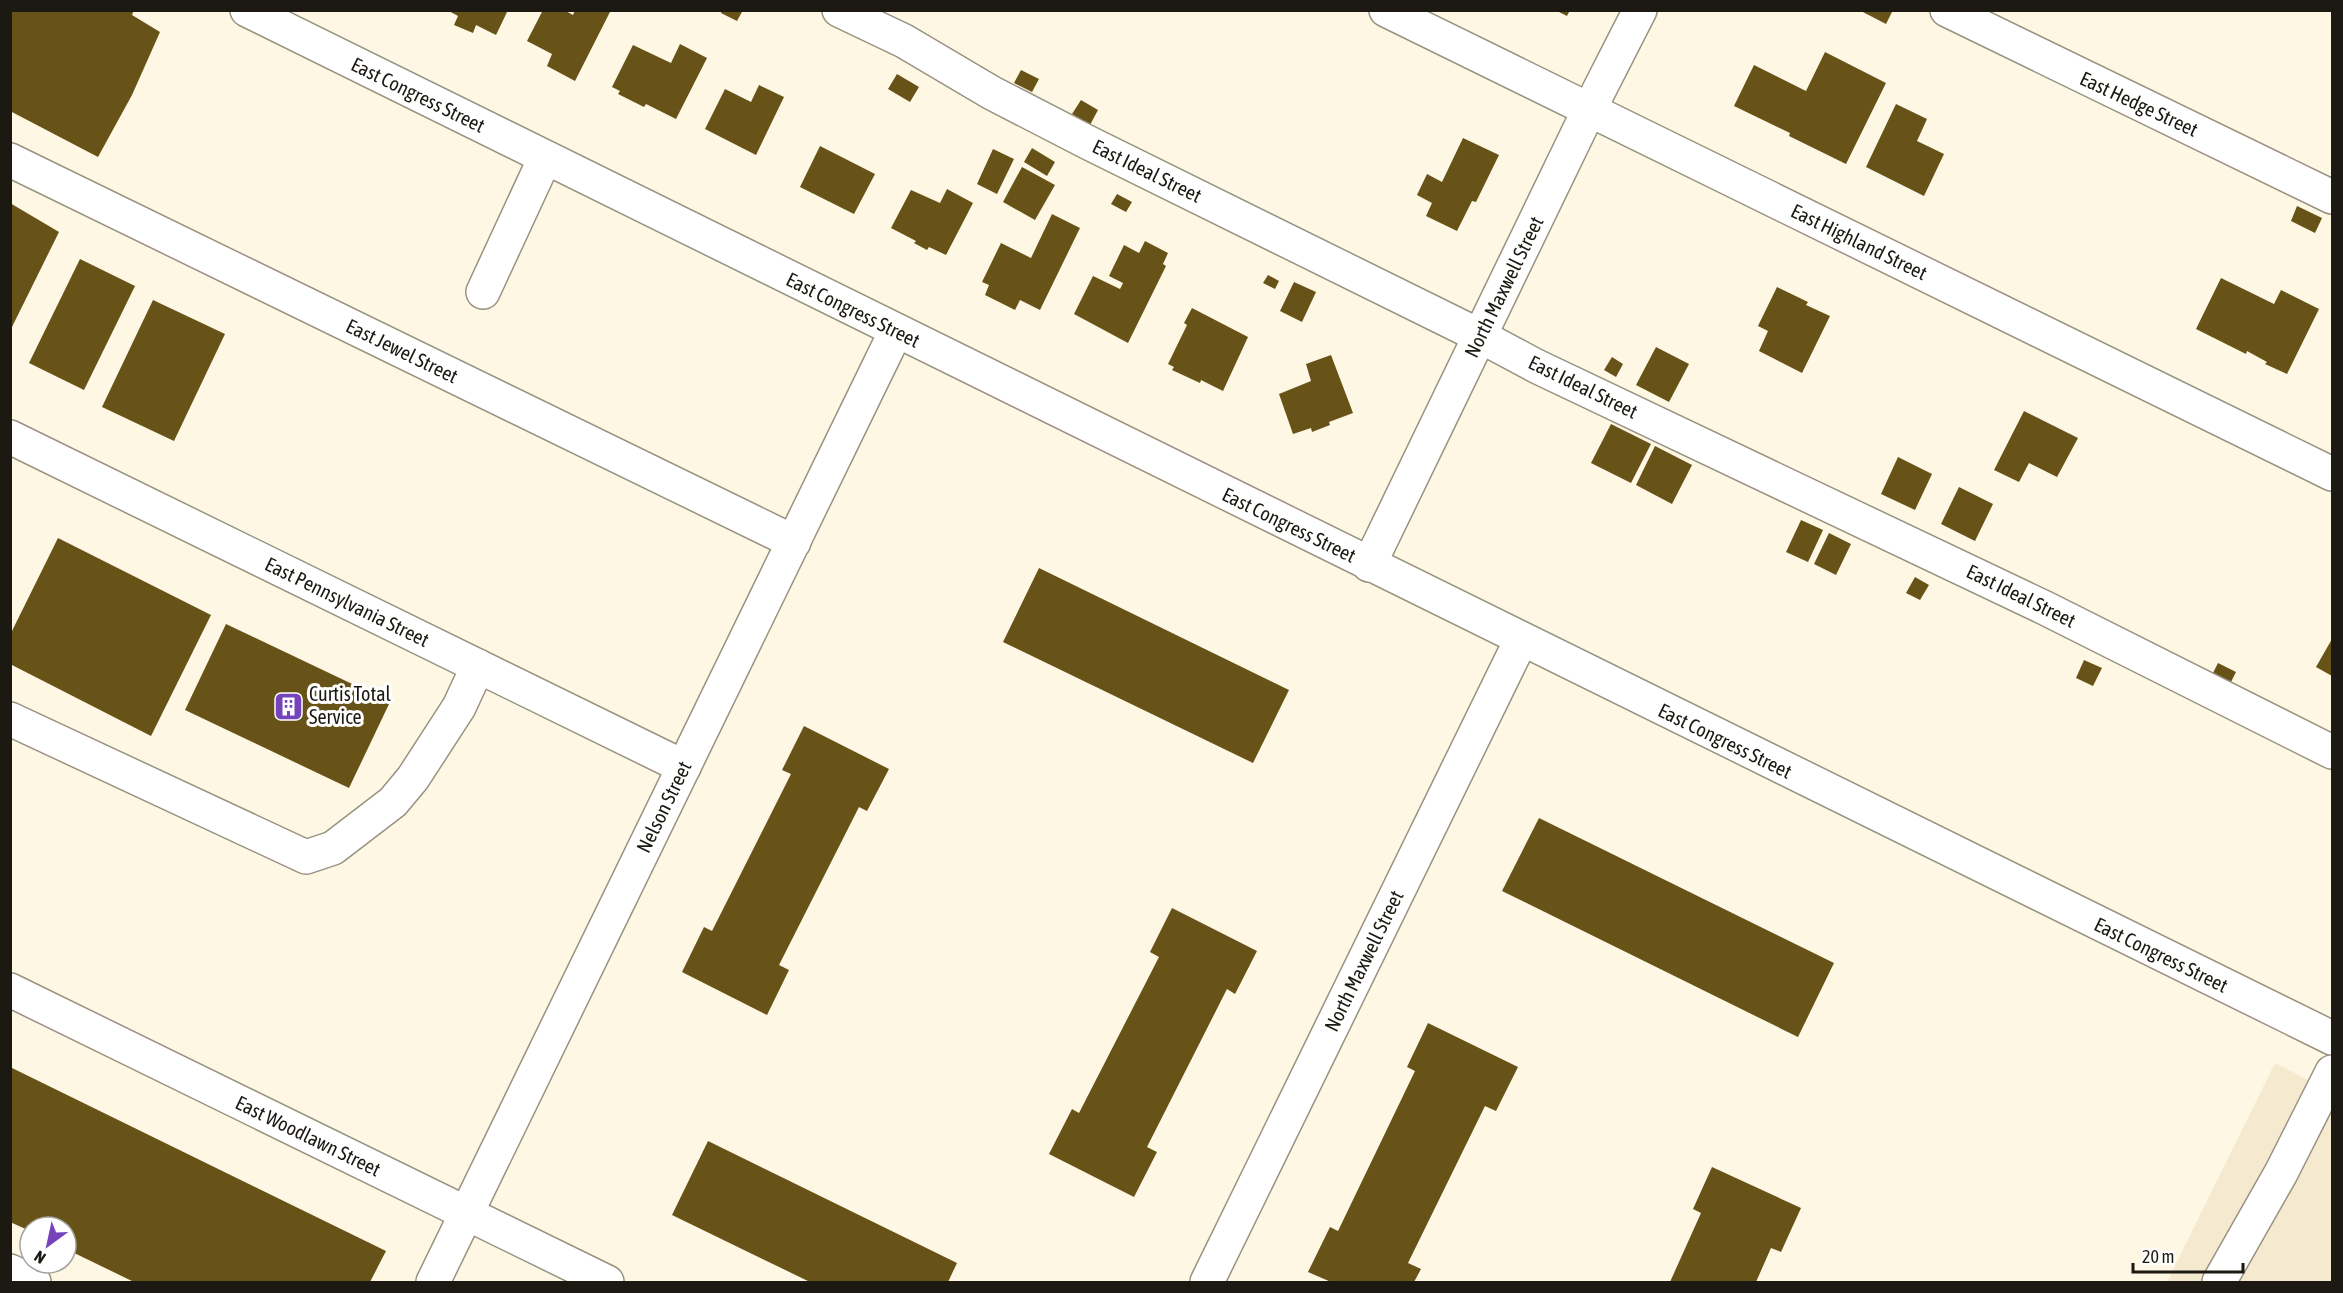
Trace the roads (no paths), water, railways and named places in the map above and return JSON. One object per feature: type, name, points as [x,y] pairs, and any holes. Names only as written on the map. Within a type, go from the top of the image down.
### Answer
[{"type":"street","name":"East Congress Street","points":[[247,10],[1521,640],[2329,1029]]},
{"type":"street","name":"East Ideal Street","points":[[839,10],[904,41],[992,93],[1089,143],[1480,336],[1536,366],[2045,608],[2332,753]]},
{"type":"street","name":"East Highland Street","points":[[1386,10],[2332,474]]},
{"type":"street","name":"North Maxwell Street","points":[[1369,565],[1589,110],[1640,10]]},
{"type":"street","name":"East Hedge Street","points":[[1947,10],[2332,196]]},
{"type":"street","points":[[483,292],[545,158]]},
{"type":"street","name":"East Jewel Street","points":[[10,160],[794,542]]},
{"type":"street","name":"Nelson Street","points":[[433,1282],[896,331]]},
{"type":"street","name":"East Pennsylvania Street","points":[[10,437],[684,768]]},
{"type":"street","name":"North Maxwell Street","points":[[1207,1282],[1521,640]]},
{"type":"street","points":[[10,719],[306,856],[333,848],[393,802],[413,778],[459,707],[478,666]]},
{"type":"street","name":"East Woodlawn Street","points":[[10,990],[607,1282]]},
{"type":"street","points":[[2219,1282],[2281,1173],[2332,1072]]},
{"type":"street","points":[[10,1271],[34,1282]]},
{"type":"place","name":"Curtis Total Service","points":[[288,706]]}]
